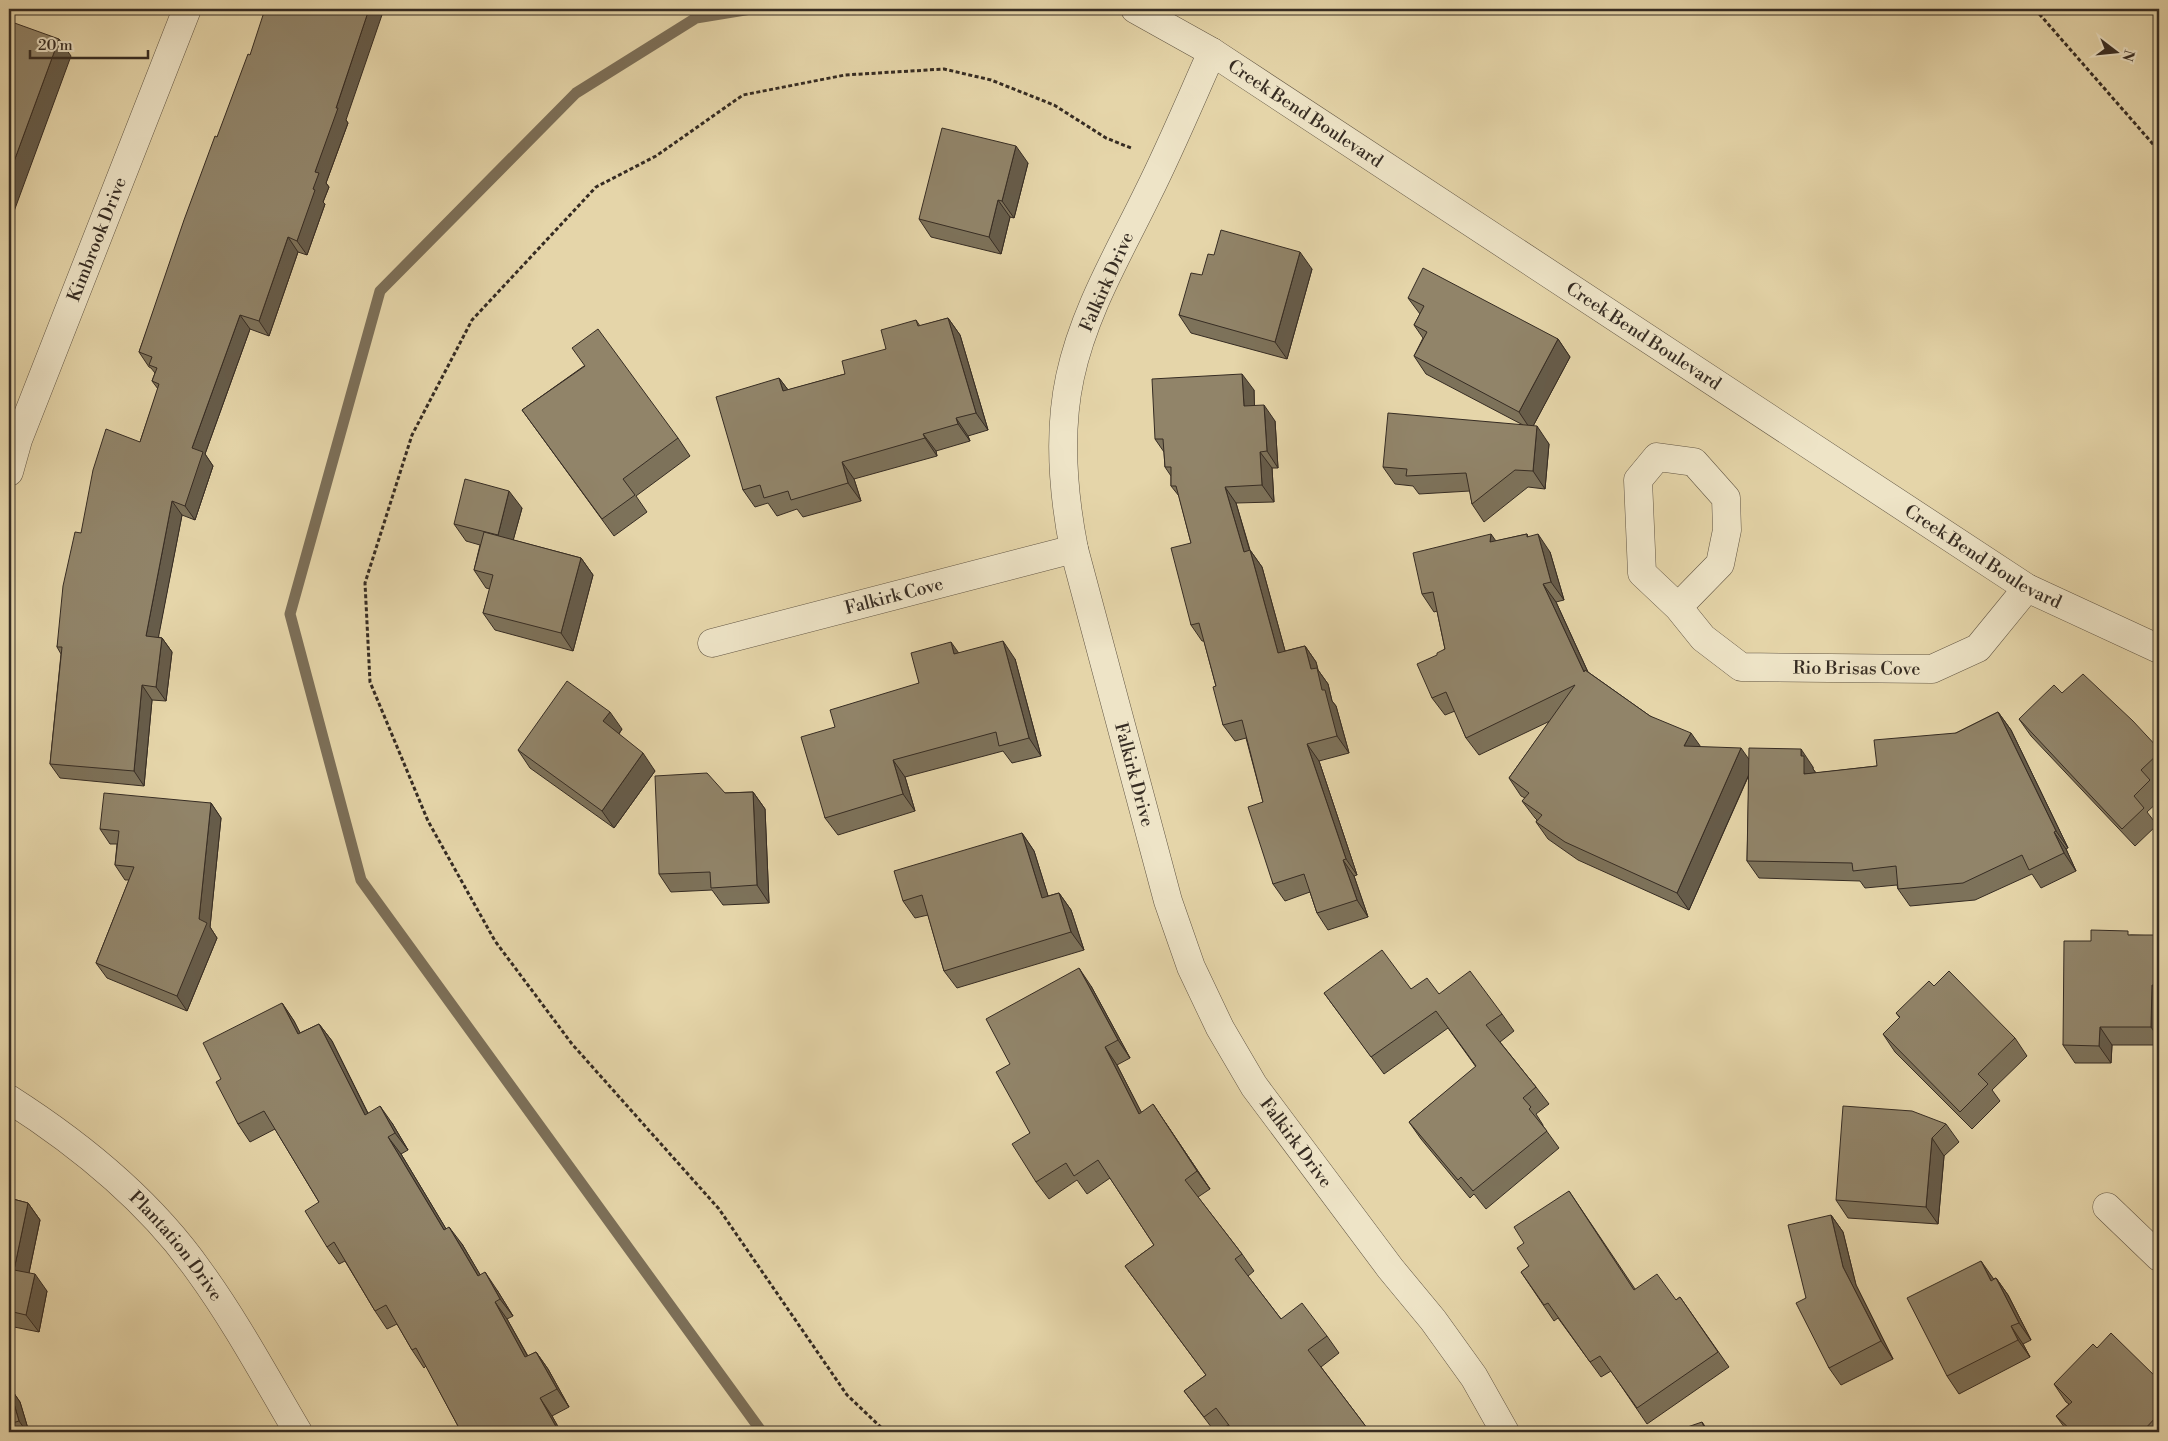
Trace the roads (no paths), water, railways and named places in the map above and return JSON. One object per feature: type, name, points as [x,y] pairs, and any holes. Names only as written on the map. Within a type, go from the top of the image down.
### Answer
[{"type":"street","name":"Kimbrook Drive","points":[[9,472],[18,440],[187,9]]},
{"type":"street","name":"Creek Bend Boulevard","points":[[1135,9],[1212,52],[2028,588],[2159,649]]},
{"type":"street","name":"Falkirk Drive","points":[[1212,52],[1164,162],[1089,313],[1070,377],[1063,442],[1066,509],[1074,549],[1168,901],[1191,966],[1220,1028],[1254,1086],[1390,1268],[1433,1320],[1474,1377],[1505,1432]]},
{"type":"street","name":"Rio Brisas Cove","points":[[1678,607],[1720,564],[1727,530],[1726,498],[1694,462],[1657,457],[1638,480],[1642,572],[1678,607],[1703,638],[1741,667],[1932,668],[1978,648],[2028,588]]},
{"type":"street","name":"Falkirk Cove","points":[[712,643],[1074,549]]},
{"type":"street","name":"Plantation Drive","points":[[9,1099],[52,1127],[106,1169],[155,1217],[198,1270],[237,1327],[298,1432]]},
{"type":"street","points":[[2107,1207],[2159,1257]]},
{"type":"waterway","points":[[751,9],[696,18],[576,93],[380,291],[290,614],[361,880],[762,1432]]}]
